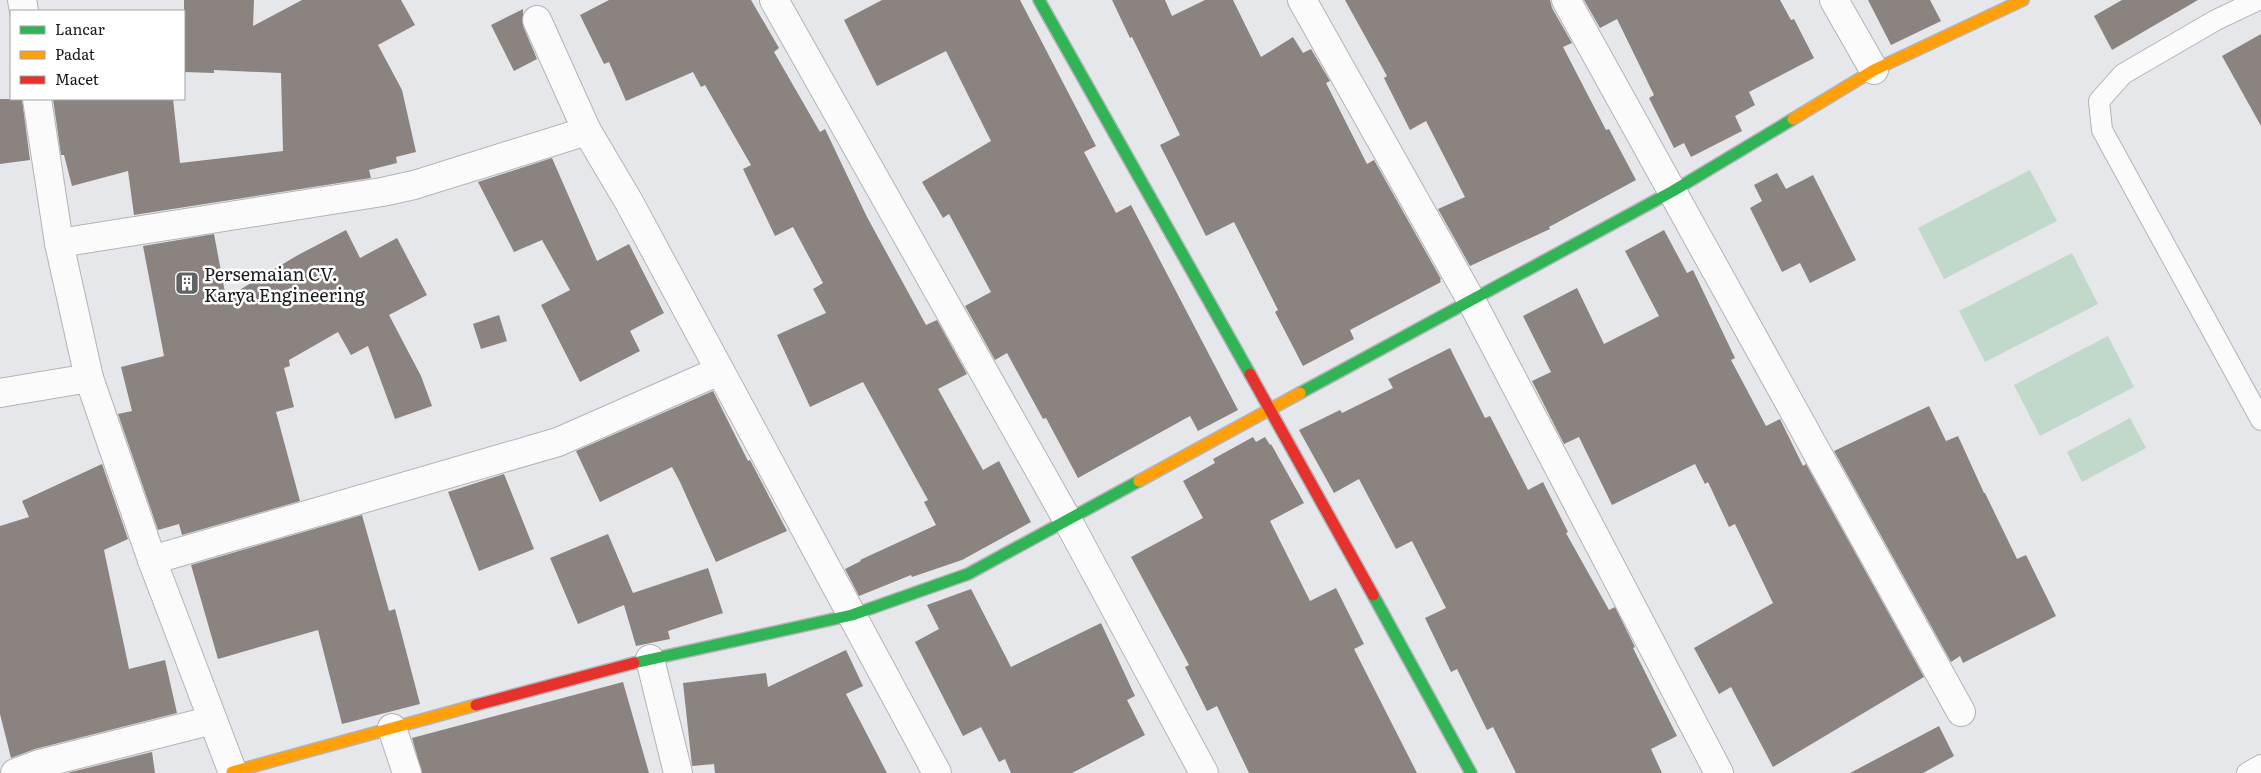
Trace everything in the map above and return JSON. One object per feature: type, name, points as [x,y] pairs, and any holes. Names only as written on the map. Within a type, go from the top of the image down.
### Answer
[{"type":"street","points":[[774,0],[1068,521],[1204,773]]},
{"type":"street","points":[[1039,0],[1270,409],[1471,773]]},
{"type":"street","points":[[1302,0],[1471,300],[1719,773]]},
{"type":"street","points":[[1566,0],[1961,712]]},
{"type":"street","points":[[1834,0],[1874,70]]},
{"type":"street","points":[[37,100],[59,243],[89,378],[152,560],[214,720],[232,772],[518,693],[650,659],[852,615],[968,574],[1673,191],[1874,70],[2023,0]]},
{"type":"street","points":[[537,20],[587,131],[629,202],[937,773]]},
{"type":"street","points":[[59,243],[382,192],[414,185],[587,131]]},
{"type":"street","points":[[152,560],[558,442],[719,371]]},
{"type":"street","points":[[0,393],[89,378]]},
{"type":"street","points":[[650,659],[678,773]]},
{"type":"street","points":[[15,773],[39,764],[214,720]]},
{"type":"street","points":[[392,728],[408,773]]},
{"type":"lane","points":[[2258,0],[2216,20],[2123,74],[2099,101],[2102,130],[2261,420]]},
{"type":"lane","points":[[2247,773],[2261,765]]},
{"type":"green space","points":[[2030,170],[2057,221],[1944,279],[1918,228]]},
{"type":"green space","points":[[2072,253],[2098,304],[1985,362],[1959,311]]},
{"type":"green space","points":[[2108,336],[2134,387],[2040,436],[2014,385]]},
{"type":"green space","points":[[2130,418],[2146,448],[2082,482],[2067,452]]},
{"type":"building","points":[[184,0],[254,0],[253,26],[302,0],[401,0],[415,25],[378,45],[402,90],[416,152],[396,157],[397,163],[369,170],[371,178],[134,215],[128,171],[72,186],[64,155],[61,155],[53,100],[173,100],[180,163],[283,151],[281,73],[214,70],[214,73],[185,72]]},
{"type":"building","points":[[609,0],[751,0],[779,48],[774,52],[820,132],[825,129],[867,217],[926,325],[937,320],[967,374],[938,389],[983,470],[999,461],[1031,522],[962,560],[912,577],[911,575],[859,596],[845,569],[860,560],[936,525],[924,502],[928,500],[863,382],[810,407],[777,335],[826,313],[813,289],[823,283],[793,227],[775,236],[743,169],[751,165],[705,85],[701,87],[693,72],[626,101],[609,62],[604,64],[580,15]]},
{"type":"building","points":[[882,0],[1020,0],[1096,146],[1084,152],[1116,213],[1131,205],[1238,410],[1198,431],[1190,416],[1078,478],[1046,418],[1043,419],[1007,353],[995,360],[965,306],[991,292],[949,214],[943,218],[922,182],[991,141],[946,51],[877,86],[844,20]]},
{"type":"building","points":[[1112,0],[1165,0],[1172,16],[1205,0],[1233,0],[1261,57],[1293,37],[1303,53],[1311,49],[1330,81],[1326,83],[1367,164],[1374,160],[1441,282],[1350,330],[1354,339],[1303,366],[1275,312],[1278,310],[1234,222],[1206,236],[1160,145],[1180,135]]},
{"type":"building","points":[[1345,0],[1550,0],[1552,8],[1572,43],[1563,47],[1606,130],[1609,129],[1636,180],[1549,227],[1550,229],[1470,266],[1438,209],[1465,197],[1426,121],[1410,130],[1384,78],[1387,76]]},
{"type":"building","points":[[1584,0],[1780,0],[1791,20],[1794,19],[1814,58],[1749,92],[1755,105],[1735,116],[1742,131],[1691,157],[1684,143],[1674,148],[1649,98],[1654,95],[1617,19],[1600,28]]},
{"type":"building","points":[[1868,0],[1930,0],[1941,21],[1891,45]]},
{"type":"building","points":[[2122,0],[2198,0],[2112,50],[2094,16]]},
{"type":"building","points":[[523,9],[523,26],[537,59],[514,71],[491,25]]},
{"type":"building","points":[[2261,34],[2261,126],[2222,56]]},
{"type":"building","points":[[0,99],[22,100],[30,160],[0,164]]},
{"type":"building","points":[[552,158],[597,261],[629,244],[664,313],[630,331],[640,351],[580,382],[541,305],[570,290],[542,240],[514,252],[478,182]]},
{"type":"building","points":[[1777,173],[1786,189],[1813,175],[1856,260],[1810,283],[1800,263],[1782,272],[1750,208],[1762,201],[1754,185]]},
{"type":"building","points":[[346,230],[360,258],[397,238],[427,295],[389,315],[421,376],[432,406],[395,419],[368,346],[351,355],[338,332],[289,360],[290,366],[284,368],[294,407],[276,412],[300,501],[182,535],[179,524],[158,530],[118,414],[132,411],[121,367],[164,356],[143,246],[214,234],[226,298],[298,255]]},
{"type":"building","points":[[1664,230],[1687,273],[1693,270],[1735,358],[1731,360],[1766,426],[1780,419],[1803,466],[1806,464],[1924,677],[1773,767],[1731,687],[1719,694],[1694,648],[1773,603],[1735,524],[1729,527],[1708,482],[1705,484],[1695,464],[1612,505],[1579,437],[1564,444],[1532,381],[1551,372],[1523,316],[1577,288],[1604,344],[1659,316],[1625,251]]},
{"type":"building","points":[[499,315],[507,341],[481,349],[473,324]]},
{"type":"building","points":[[1450,348],[1485,418],[1490,416],[1528,490],[1543,482],[1568,532],[1566,533],[1609,610],[1615,607],[1635,647],[1633,648],[1677,736],[1651,749],[1662,773],[1516,773],[1493,727],[1487,730],[1457,669],[1451,672],[1425,618],[1446,608],[1412,541],[1396,549],[1359,479],[1334,493],[1299,430],[1340,410],[1342,413],[1393,388],[1388,379]]},
{"type":"building","points":[[713,391],[748,461],[750,460],[787,531],[716,562],[672,467],[600,502],[576,451]]},
{"type":"building","points":[[1929,406],[1946,441],[1958,436],[2017,559],[2026,555],[2056,616],[1963,663],[1960,656],[1951,662],[1834,451]]},
{"type":"building","points":[[1253,437],[1256,442],[1265,437],[1271,444],[1304,503],[1270,521],[1310,601],[1336,588],[1364,644],[1354,649],[1417,773],[1249,773],[1217,706],[1207,711],[1185,667],[1189,665],[1131,557],[1203,518],[1183,481],[1215,463],[1213,459]]},
{"type":"building","points":[[102,464],[128,539],[104,550],[129,669],[165,660],[177,713],[35,749],[11,758],[0,714],[0,526],[29,517],[22,501]]},
{"type":"building","points":[[504,474],[534,549],[479,571],[448,492]]},
{"type":"building","points":[[362,515],[389,611],[395,609],[420,704],[342,724],[318,630],[218,659],[191,565]]},
{"type":"building","points":[[608,534],[633,593],[708,568],[723,613],[668,631],[670,639],[636,646],[624,605],[578,624],[550,558]]},
{"type":"building","points":[[971,589],[1011,667],[1101,623],[1135,696],[1127,700],[1145,735],[1072,773],[1011,773],[1005,759],[999,762],[981,727],[963,736],[915,642],[939,629],[927,605]]},
{"type":"building","points":[[846,650],[863,686],[846,694],[887,773],[715,773],[714,764],[692,766],[683,683],[766,673],[768,687]]},
{"type":"building","points":[[623,682],[649,773],[422,773],[412,738]]},
{"type":"building","points":[[1939,726],[1954,756],[1923,773],[1850,773]]},
{"type":"building","points":[[152,752],[155,773],[67,773]]},
{"type":"traffic: fast","points":[[1039,0],[1250,374]]},
{"type":"traffic: fast","points":[[1300,393],[1673,191],[1793,119]]},
{"type":"traffic: fast","points":[[634,663],[852,615],[968,574],[1139,481]]},
{"type":"traffic: fast","points":[[1373,595],[1471,773]]},
{"type":"traffic: slow","points":[[1793,119],[1874,70],[2023,0]]},
{"type":"traffic: slow","points":[[1139,481],[1300,393]]},
{"type":"traffic: slow","points":[[232,772],[476,705]]},
{"type":"traffic: jam","points":[[1250,374],[1373,595]]},
{"type":"traffic: jam","points":[[476,705],[634,663]]},
{"type":"place","name":"Persemaian CV. Karya Engineering","points":[[187,283]]}]
